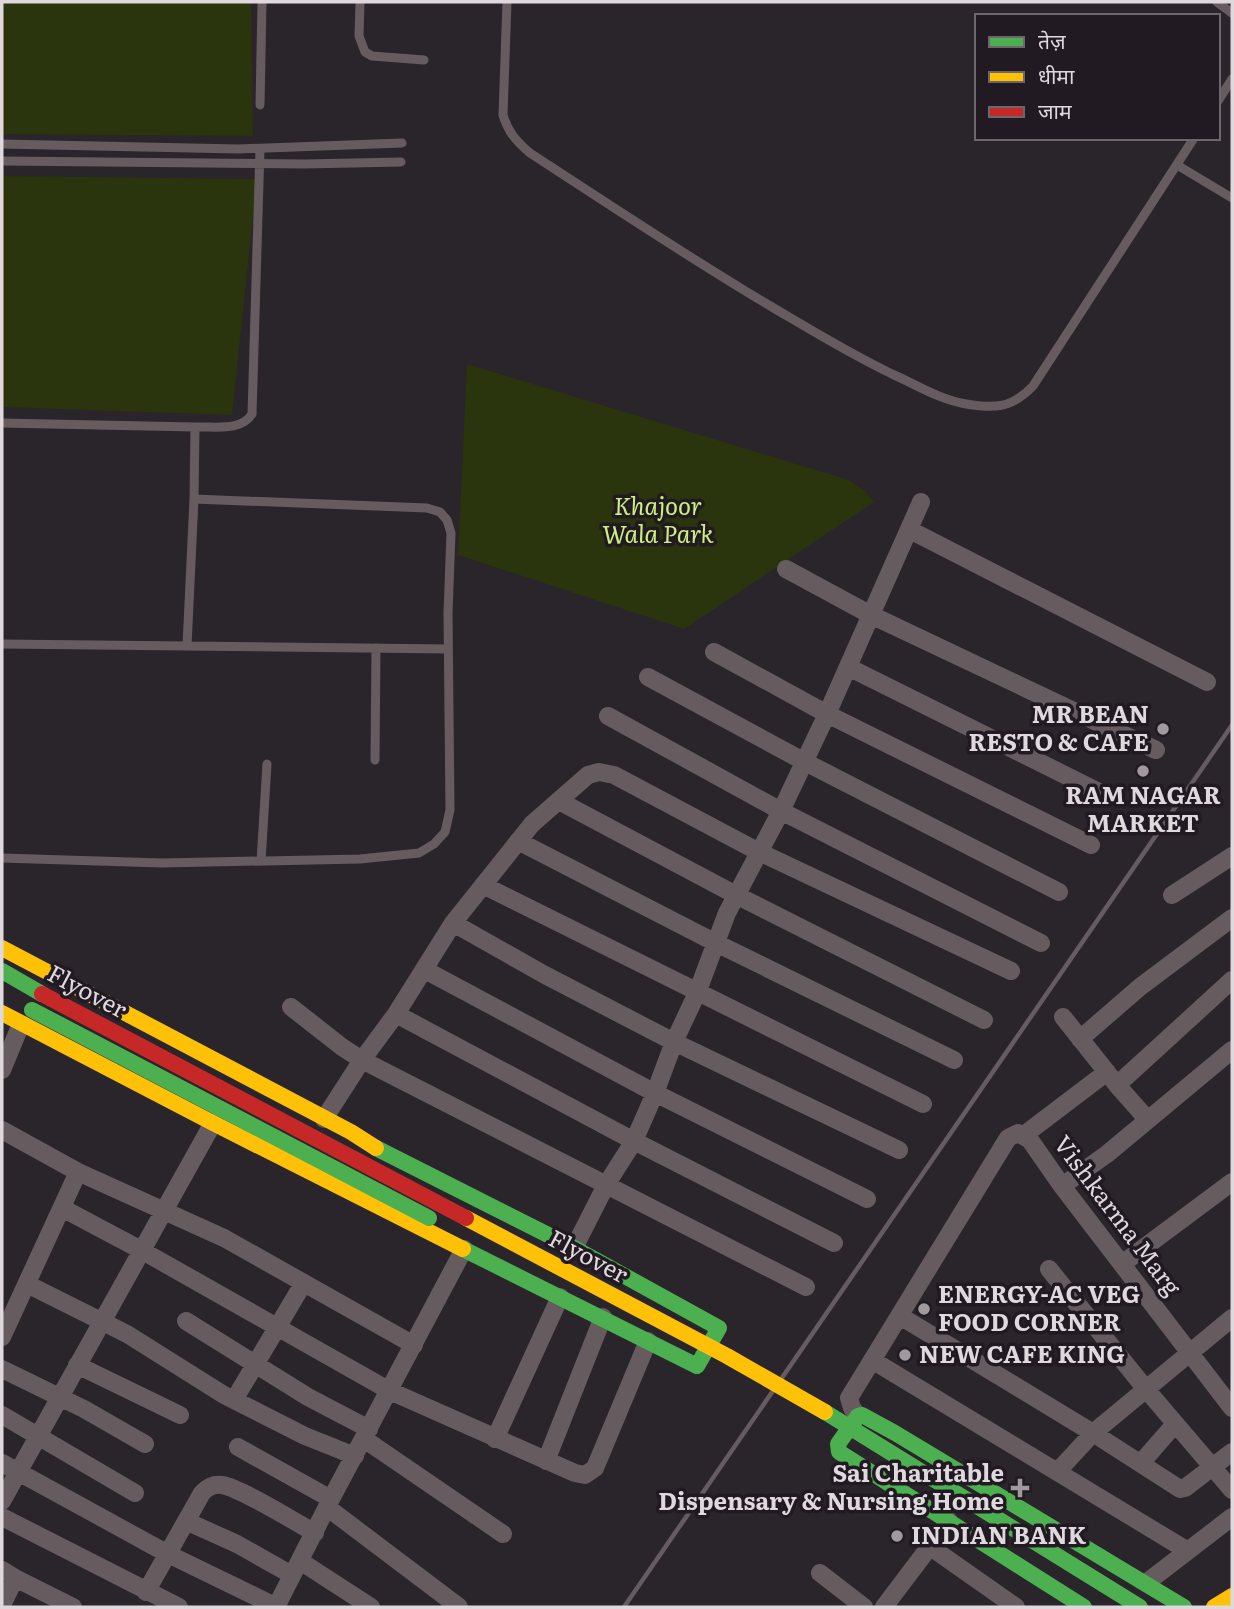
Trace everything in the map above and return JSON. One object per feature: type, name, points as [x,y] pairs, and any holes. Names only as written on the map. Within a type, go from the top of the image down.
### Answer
[{"type":"street","points":[[574,1248],[606,1185],[634,1142],[736,895],[805,762],[910,530],[920,502]]},
{"type":"street","points":[[910,530],[1207,682]]},
{"type":"street","points":[[786,569],[871,615],[1156,750]]},
{"type":"street","points":[[714,652],[827,714],[1091,845]]},
{"type":"street","points":[[848,667],[1107,796]]},
{"type":"street","points":[[648,677],[805,762],[1059,892]]},
{"type":"street","points":[[608,716],[781,811],[1041,943]]},
{"type":"street","points":[[324,1119],[425,970],[453,923],[532,824],[588,775],[599,772],[614,775],[759,852],[1011,971]]},
{"type":"street","points":[[559,801],[736,895],[984,1020]]},
{"type":"street","points":[[518,841],[716,943],[954,1060]]},
{"type":"street","points":[[1172,895],[1232,856]]},
{"type":"street","points":[[484,885],[923,1104]]},
{"type":"street","points":[[1080,1040],[1140,987],[1232,918]]},
{"type":"street","points":[[453,923],[545,975],[674,1042],[899,1150]]},
{"type":"street","points":[[2,948],[351,1132],[370,1145],[574,1248],[719,1328],[697,1366],[213,1123],[2,1013]]},
{"type":"street","points":[[425,970],[655,1093],[867,1199]]},
{"type":"street","name":"Flyover","points":[[2,971],[727,1356],[831,1416],[1140,1607]]},
{"type":"street","points":[[1024,1135],[1112,1078],[1232,980]]},
{"type":"street","name":"Flyover","points":[[22,1005],[730,1375],[824,1429],[1110,1607]]},
{"type":"street","points":[[291,1007],[362,1060],[806,1287]]},
{"type":"street","points":[[396,1014],[634,1142],[834,1243]]},
{"type":"street","points":[[1063,1017],[1147,1119]]},
{"type":"street","points":[[2,1070],[21,1024]]},
{"type":"street","points":[[1062,1186],[1107,1154],[1232,1050]]},
{"type":"street","points":[[2,1501],[213,1123]]},
{"type":"street","points":[[2,1130],[78,1172],[224,1238],[414,1345]]},
{"type":"street","points":[[326,1180],[351,1132]]},
{"type":"street","name":"Vishkarma Marg","points":[[858,1416],[849,1398],[1008,1138],[1018,1133],[1030,1140],[1189,1353],[1229,1397]]},
{"type":"street","points":[[344,1189],[362,1185],[378,1186],[636,1310],[384,1171],[373,1161],[370,1145]]},
{"type":"street","points":[[2,1337],[78,1172]]},
{"type":"street","points":[[1122,1264],[1232,1182]]},
{"type":"street","points":[[62,1208],[390,1391],[575,1473],[585,1475],[596,1468],[648,1341]]},
{"type":"street","points":[[2,1463],[168,1554],[276,1607],[464,1249]]},
{"type":"street","points":[[1049,1269],[1232,1490]]},
{"type":"street","points":[[27,1284],[103,1321],[234,1400],[305,1436],[355,1456]]},
{"type":"street","points":[[234,1400],[303,1284]]},
{"type":"street","points":[[495,1439],[560,1297]]},
{"type":"street","points":[[900,1316],[1183,1489],[1232,1452]]},
{"type":"street","points":[[546,1461],[603,1317]]},
{"type":"street","points":[[1057,1472],[1093,1433],[1232,1318]]},
{"type":"street","points":[[186,1321],[367,1434],[503,1534]]},
{"type":"street","points":[[872,1360],[1188,1551]]},
{"type":"street","points":[[77,1365],[180,1415]]},
{"type":"street","points":[[2,1369],[145,1444]]},
{"type":"street","points":[[2,1415],[135,1493]]},
{"type":"street","points":[[1084,1607],[839,1452],[838,1444],[858,1416],[862,1415],[894,1433],[1184,1607]]},
{"type":"street","points":[[1141,1463],[1175,1424]]},
{"type":"street","points":[[238,1447],[330,1503],[459,1607]]},
{"type":"street","points":[[146,1591],[208,1487],[224,1485],[315,1533]]},
{"type":"street","points":[[1110,1607],[1107,1600],[950,1492],[1101,1577],[1123,1581],[1143,1581],[1232,1517]]},
{"type":"street","points":[[2,1517],[179,1607]]},
{"type":"street","points":[[187,1521],[296,1568],[371,1607]]},
{"type":"street","points":[[884,1607],[949,1521]]},
{"type":"street","points":[[929,1546],[1016,1607]]},
{"type":"street","points":[[820,1573],[864,1607]]},
{"type":"street","points":[[2,1605],[9,1574],[73,1607]]},
{"type":"street","points":[[1214,1607],[1232,1596]]},
{"type":"lane","points":[[260,105],[262,2]]},
{"type":"lane","points":[[359,2],[359,36],[365,52],[372,56],[424,60]]},
{"type":"lane","points":[[507,2],[503,115],[513,138],[530,153],[718,275],[855,356],[963,404],[994,407],[1008,404],[1022,397],[1033,386],[1193,140]]},
{"type":"lane","points":[[1217,2],[1232,13]]},
{"type":"lane","points":[[1220,98],[1232,79]]},
{"type":"lane","points":[[2,144],[260,149],[402,143]]},
{"type":"lane","points":[[2,423],[195,427],[237,426],[247,421],[252,414],[260,149]]},
{"type":"lane","points":[[2,161],[260,164],[401,162]]},
{"type":"lane","points":[[1177,165],[1232,198]]},
{"type":"lane","points":[[187,646],[195,427]]},
{"type":"lane","points":[[2,858],[162,863],[360,859],[419,853],[434,844],[445,832],[450,810],[448,649],[451,533],[447,520],[440,512],[427,508],[194,499]]},
{"type":"lane","points":[[2,644],[448,649]]},
{"type":"lane","points":[[375,761],[376,648]]},
{"type":"lane","points":[[261,861],[267,764]]},
{"type":"green space","points":[[2,2],[251,2],[253,136],[2,134]]},
{"type":"green space","points":[[2,176],[257,179],[232,415],[2,407]]},
{"type":"green space","name":"Khajoor Wala Park","points":[[467,364],[849,480],[865,491],[874,502],[684,629],[458,555]]},
{"type":"railway","points":[[624,1607],[1232,725]]},
{"type":"traffic: fast","points":[[2,971],[42,994]]},
{"type":"traffic: fast","points":[[32,1010],[429,1218]]},
{"type":"traffic: fast","points":[[376,1148],[574,1248],[719,1328],[697,1366],[463,1249]]},
{"type":"traffic: fast","points":[[825,1412],[1140,1607]]},
{"type":"traffic: fast","points":[[1084,1607],[839,1452],[838,1444],[858,1416],[862,1415],[895,1433],[1184,1607]]},
{"type":"traffic: slow","points":[[2,948],[351,1132],[376,1148]]},
{"type":"traffic: slow","points":[[2,1013],[463,1249]]},
{"type":"traffic: slow","points":[[466,1218],[727,1356],[825,1412]]},
{"type":"traffic: slow","points":[[1214,1607],[1232,1596]]},
{"type":"traffic: jam","points":[[42,994],[466,1218]]},
{"type":"place","name":"MR BEAN RESTO & CAFE","points":[[1163,729]]},
{"type":"place","name":"RAM NAGAR MARKET","points":[[1143,771]]},
{"type":"place","name":"ENERGY-AC VEG FOOD CORNER","points":[[924,1309]]},
{"type":"place","name":"NEW CAFE KING","points":[[905,1355]]},
{"type":"place","name":"Sai Charitable Dispensary & Nursing Home","points":[[1020,1488]]},
{"type":"place","name":"INDIAN BANK","points":[[897,1536]]}]
